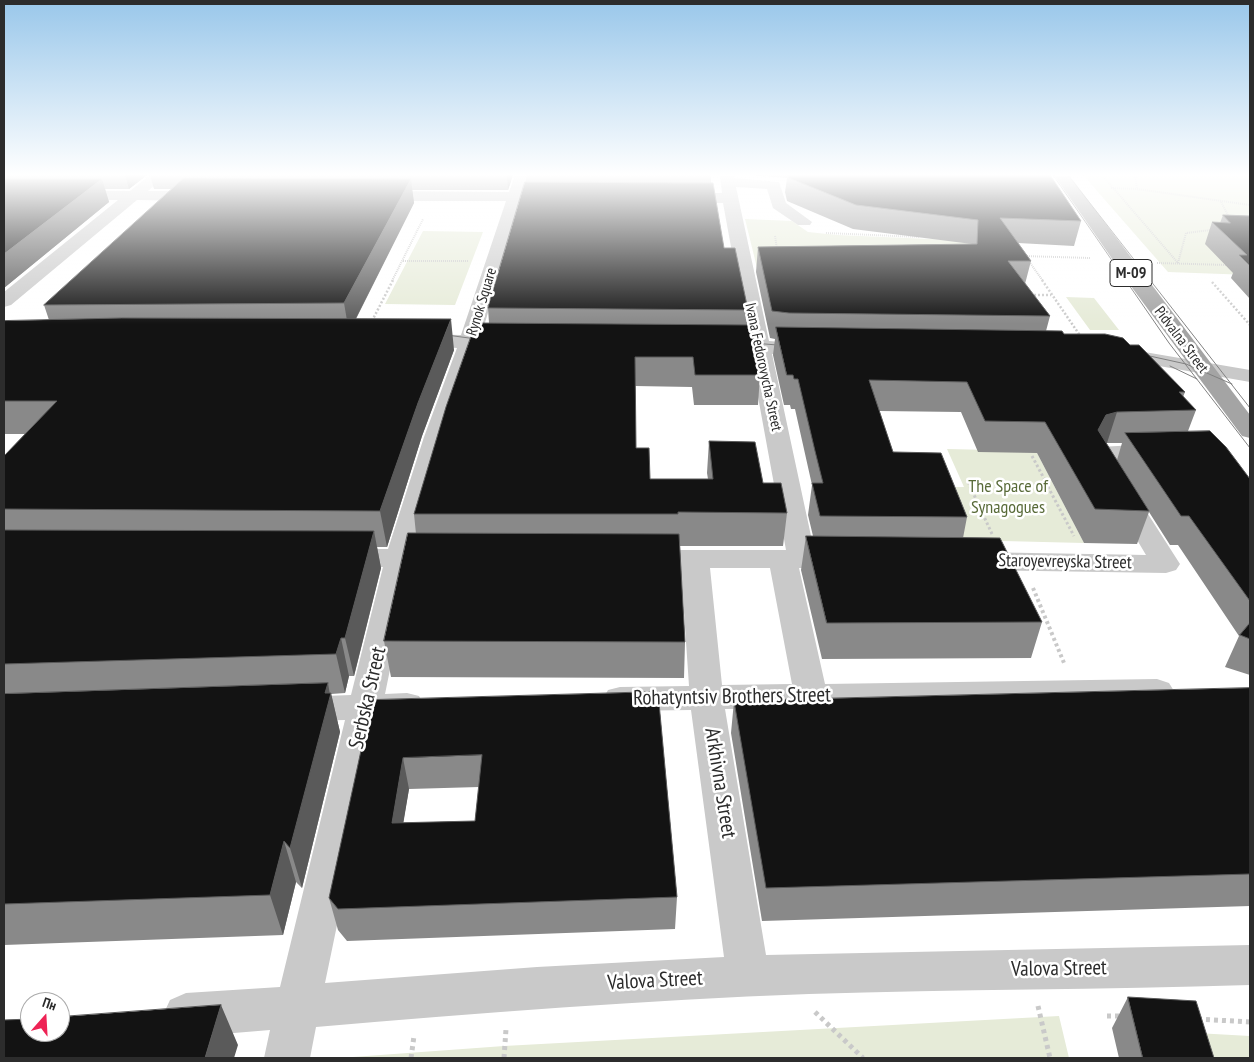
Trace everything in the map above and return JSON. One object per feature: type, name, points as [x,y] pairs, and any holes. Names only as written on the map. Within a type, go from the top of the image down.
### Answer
[{"type":"main road","name":"Pidvalna Street","points":[[1097,225],[1202,370],[1250,431]]},
{"type":"street","points":[[4,301],[70,240],[92,225]]},
{"type":"street","name":"Rynok Square","points":[[363,340],[436,340],[469,343],[505,225]]},
{"type":"street","name":"Ivana Fedorovycha Street","points":[[734,225],[738,251],[765,366],[795,532],[793,559],[811,696]]},
{"type":"street","points":[[469,343],[529,344]]},
{"type":"street","name":"Serbska Street","points":[[287,1058],[399,558],[436,437],[469,343]]},
{"type":"street","points":[[699,345],[759,345],[786,349],[833,349]]},
{"type":"street","points":[[1088,347],[1202,370],[1250,376]]},
{"type":"street","name":"Staroyevreyska Street","points":[[946,561],[1166,564],[1102,461],[1107,452],[1177,450]]},
{"type":"street","points":[[320,558],[468,558]]},
{"type":"street","points":[[616,558],[868,560]]},
{"type":"street","name":"Arkhivna Street","points":[[695,559],[706,696],[743,934],[747,976]]},
{"type":"street","name":"Rohatyntsiv Brothers Street","points":[[586,700],[706,696],[1183,691]]},
{"type":"street","points":[[269,710],[437,704]]},
{"type":"street","name":"Valova Street","points":[[149,1017],[297,1007],[420,995],[747,976],[1250,964]]},
{"type":"path","points":[[363,340],[420,225]]},
{"type":"path","points":[[808,225],[827,233],[928,237]]},
{"type":"path","points":[[1144,225],[1178,263]]},
{"type":"path","points":[[1178,263],[1186,233],[1216,230]]},
{"type":"path","points":[[738,251],[778,252],[775,236]]},
{"type":"path","points":[[1016,255],[1096,259]]},
{"type":"path","points":[[1025,256],[1088,347]]},
{"type":"path","points":[[403,261],[458,261]]},
{"type":"path","points":[[1152,263],[1232,266]]},
{"type":"path","points":[[1212,282],[1250,325]]},
{"type":"path","points":[[1026,295],[1052,295]]},
{"type":"path","points":[[1032,456],[1089,562]]},
{"type":"path","points":[[1047,485],[969,484],[1013,562],[1078,691]]},
{"type":"path","points":[[1036,996],[1050,1058]]},
{"type":"path","points":[[809,1007],[863,1058]]},
{"type":"path","points":[[1107,1016],[1127,1016]]},
{"type":"path","points":[[1194,1019],[1250,1022]]},
{"type":"path","points":[[504,1058],[506,1021]]},
{"type":"path","points":[[411,1058],[416,1026]]},
{"type":"green space","points":[[746,225],[797,225],[808,232],[837,235],[1000,242],[758,272]]},
{"type":"green space","points":[[1126,225],[1250,225],[1250,275],[1168,272]]},
{"type":"green space","points":[[423,231],[483,232],[455,305],[385,304]]},
{"type":"green space","points":[[1066,297],[1094,298],[1119,330],[1090,330]]},
{"type":"green space","name":"The Space of Synagogues","points":[[947,449],[1036,451],[1084,543],[962,540],[940,487],[964,487]]},
{"type":"green space","points":[[1059,1016],[1069,1058],[339,1058],[504,1046]]},
{"type":"green space","points":[[1178,1032],[1250,1036],[1250,1058],[1186,1058]]},
{"type":"building","points":[[4,225],[42,225],[4,254]]},
{"type":"building","points":[[133,225],[386,225],[344,303],[44,305]]},
{"type":"building","points":[[513,225],[720,225],[724,248],[735,248],[748,310],[488,308]]},
{"type":"building","points":[[978,225],[1005,225],[1031,261],[1008,261],[1050,316],[789,313],[772,311],[758,247],[977,244]]},
{"type":"building","points":[[1215,225],[1250,225],[1250,266],[1239,255],[1247,255]]},
{"type":"building","points":[[122,318],[451,319],[418,403],[380,511],[4,509],[4,456],[57,401],[4,401],[4,321]]},
{"type":"building","points":[[476,323],[751,325],[760,375],[695,375],[693,357],[635,357],[636,448],[649,448],[650,479],[713,479],[709,441],[755,442],[763,483],[781,483],[787,513],[414,514],[446,407]]},
{"type":"building","points":[[776,327],[1062,331],[1064,334],[1105,334],[1123,338],[1130,345],[1139,345],[1185,392],[1179,392],[1196,410],[1117,412],[1106,415],[1098,430],[1149,511],[1095,509],[1045,422],[985,421],[967,382],[869,380],[893,452],[941,453],[967,517],[820,516],[812,483],[823,483],[798,379],[794,379],[793,375],[787,375]]},
{"type":"building","points":[[1210,431],[1226,447],[1250,479],[1250,601],[1189,516],[1181,516],[1125,433]]},
{"type":"building","points":[[4,530],[374,531],[345,638],[341,638],[336,654],[4,664]]},
{"type":"building","points":[[408,533],[679,534],[685,642],[384,641]]},
{"type":"building","points":[[806,536],[1000,538],[1042,622],[827,623]]},
{"type":"building","points":[[1250,623],[1250,639],[1240,635]]},
{"type":"building","points":[[328,683],[325,693],[331,693],[290,848],[284,841],[270,895],[4,904],[4,694]]},
{"type":"building","points":[[1250,688],[1250,874],[766,888],[734,701]]},
{"type":"building","points":[[658,692],[677,897],[338,909],[329,898],[372,700]],"holes":[[[482,755],[475,821],[392,823],[403,758]]]},
{"type":"building","points":[[1128,997],[1196,1001],[1214,1058],[1143,1058]]},
{"type":"building","points":[[221,1005],[205,1058],[4,1058],[4,1020],[20,1019],[20,1042],[70,1042],[70,1016]]},
{"type":"tram line","points":[[1087,225],[1185,364]]},
{"type":"tram line","points":[[1107,225],[1231,384]]},
{"type":"tram line","points":[[439,334],[484,340]]},
{"type":"tram line","points":[[741,342],[789,346]]},
{"type":"tram line","points":[[1136,353],[1185,364]]},
{"type":"tram line","points":[[1185,364],[1231,384]]},
{"type":"tram line","points":[[1185,364],[1197,379]]},
{"type":"tram line","points":[[1170,366],[1197,379]]},
{"type":"tram line","points":[[1197,379],[1250,448]]},
{"type":"tram line","points":[[1231,384],[1250,408]]}]
